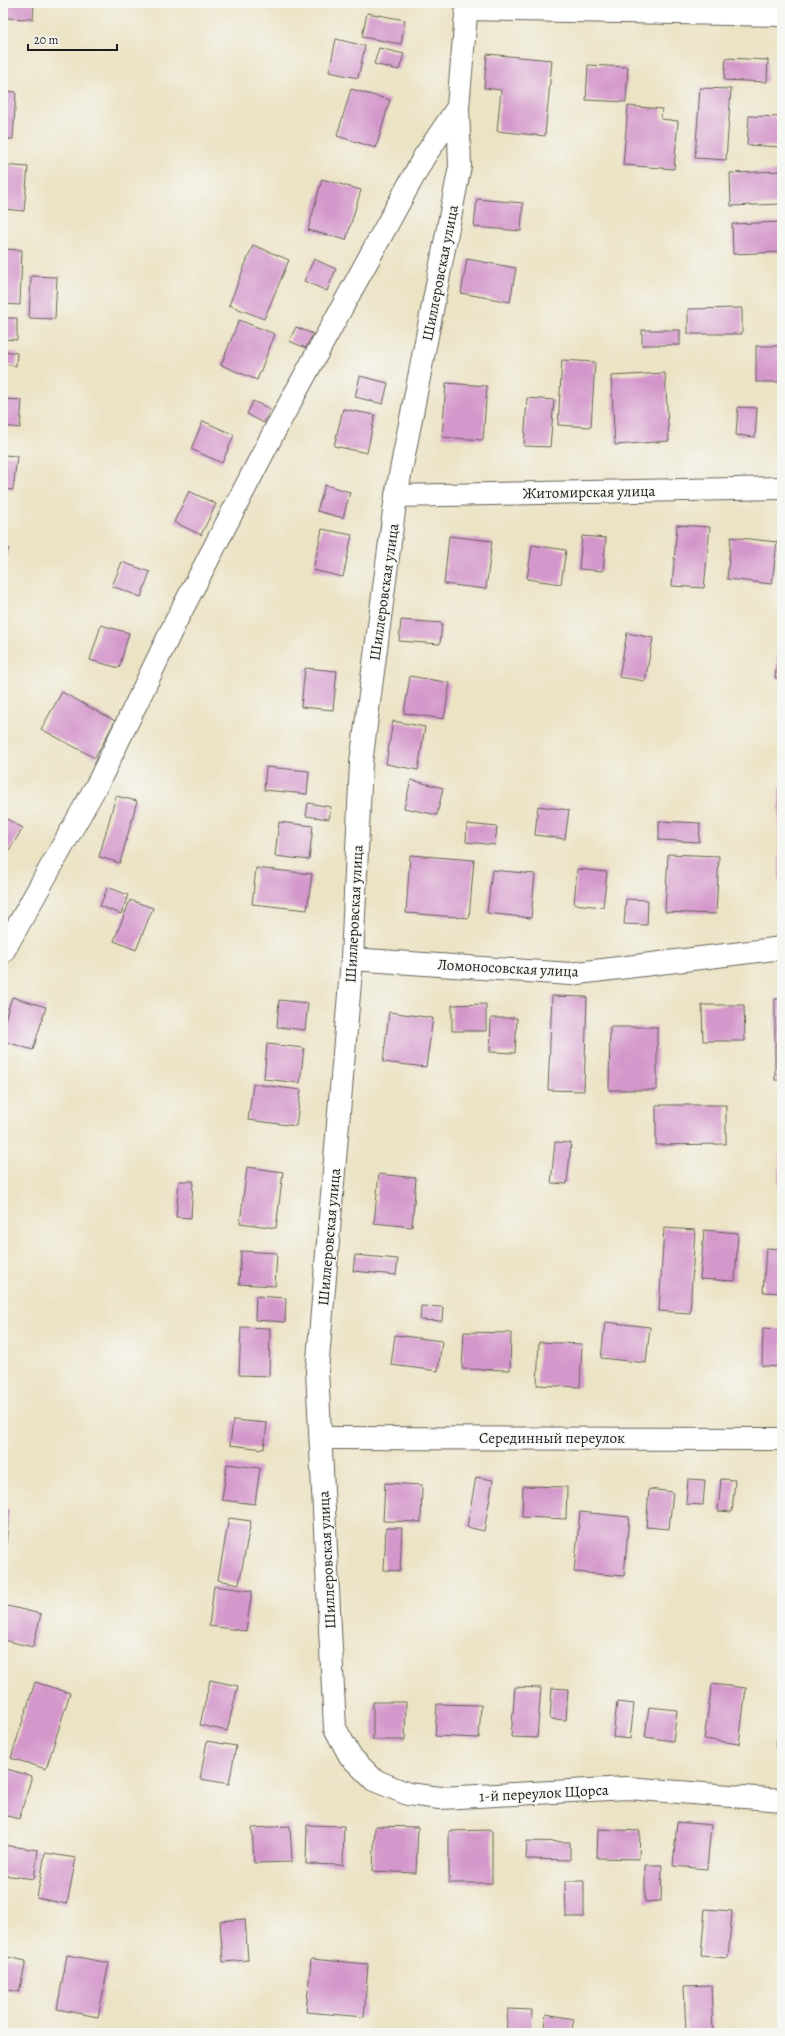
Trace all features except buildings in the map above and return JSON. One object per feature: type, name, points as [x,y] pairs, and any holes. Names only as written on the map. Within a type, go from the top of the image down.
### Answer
[{"type":"street","points":[[467,6],[782,15]]},
{"type":"street","name":"Шиллеровская улица","points":[[335,1728],[317,1371],[352,959],[361,763],[396,496],[460,166],[458,107],[467,6]]},
{"type":"street","name":"Шиллеровская улица","points":[[3,952],[99,781],[176,621],[274,432],[424,157],[458,107]]},
{"type":"street","name":"Житомирская улица","points":[[396,496],[782,488]]},
{"type":"street","name":"Ломоносовская улица","points":[[352,959],[570,974],[782,948]]},
{"type":"street","name":"Серединный переулок","points":[[321,1438],[782,1439]]},
{"type":"street","name":"1-й переулок Щорса","points":[[335,1728],[350,1756],[374,1780],[408,1794],[440,1798],[627,1788],[782,1800]]}]
